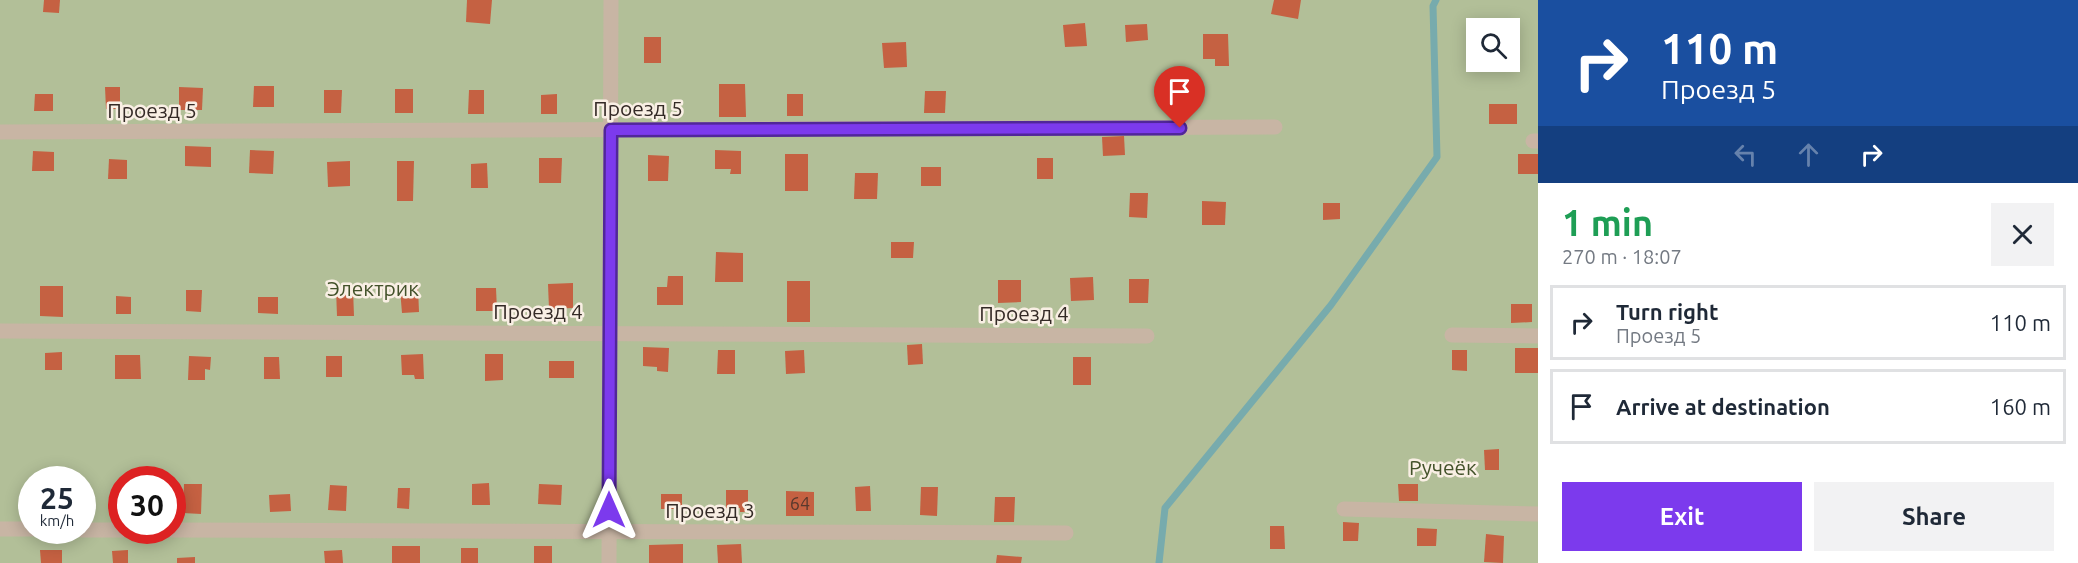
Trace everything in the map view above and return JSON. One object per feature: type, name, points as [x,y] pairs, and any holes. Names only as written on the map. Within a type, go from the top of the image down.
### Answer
[{"type":"street","points":[[609,563],[611,0]]},
{"type":"street","name":"Проезд 5","points":[[0,132],[1275,127]]},
{"type":"street","name":"Проезд 4","points":[[0,331],[1148,336]]},
{"type":"street","points":[[1452,335],[1538,336]]},
{"type":"street","points":[[1344,508],[1538,514]]},
{"type":"street","points":[[0,529],[18,529]]},
{"type":"street","name":"Проезд 3","points":[[186,530],[1066,534]]},
{"type":"green space","name":"Электрик","points":[[0,0],[1538,0],[1538,563],[0,563]]},
{"type":"building","points":[[44,0],[60,0],[59,13],[43,12]]},
{"type":"building","points":[[467,0],[492,0],[490,24],[466,22]]},
{"type":"building","points":[[1274,0],[1301,0],[1298,19],[1271,14]]},
{"type":"building","points":[[1085,23],[1087,46],[1065,47],[1063,25]]},
{"type":"building","points":[[1147,24],[1148,40],[1126,42],[1125,25]]},
{"type":"building","points":[[1203,34],[1228,34],[1229,66],[1215,66],[1215,59],[1203,59]]},
{"type":"building","points":[[644,37],[661,37],[661,63],[644,63]]},
{"type":"building","points":[[906,42],[907,67],[884,68],[882,43]]},
{"type":"building","points":[[719,84],[745,84],[746,117],[719,117]]},
{"type":"building","points":[[254,86],[274,86],[274,107],[253,107]]},
{"type":"building","points":[[105,87],[120,87],[120,109],[106,109]]},
{"type":"building","points":[[179,87],[203,88],[202,110],[179,110]]},
{"type":"building","points":[[395,89],[413,89],[413,113],[395,113]]},
{"type":"building","points":[[324,90],[342,90],[341,113],[324,113]]},
{"type":"building","points":[[469,90],[484,90],[484,114],[468,114]]},
{"type":"building","points":[[925,91],[946,91],[945,113],[924,113]]},
{"type":"building","points":[[35,94],[53,94],[53,111],[34,111]]},
{"type":"building","points":[[557,94],[557,114],[541,114],[541,95]]},
{"type":"building","points":[[787,94],[803,94],[803,116],[787,116]]},
{"type":"building","points":[[1489,104],[1517,104],[1517,124],[1489,124]]},
{"type":"building","points":[[1124,136],[1125,155],[1103,156],[1102,137]]},
{"type":"building","points":[[185,146],[211,147],[211,167],[185,166]]},
{"type":"building","points":[[250,150],[274,151],[273,174],[249,173]]},
{"type":"building","points":[[715,150],[741,151],[741,174],[730,174],[731,169],[715,169]]},
{"type":"building","points":[[33,151],[54,152],[54,171],[32,171]]},
{"type":"building","points":[[785,154],[808,154],[808,191],[785,191]]},
{"type":"building","points":[[1518,154],[1538,154],[1538,174],[1518,174]]},
{"type":"building","points":[[648,155],[669,156],[668,181],[648,181]]},
{"type":"building","points":[[539,158],[562,158],[561,183],[539,183]]},
{"type":"building","points":[[1037,158],[1053,158],[1053,179],[1037,179]]},
{"type":"building","points":[[109,159],[127,160],[127,179],[108,179]]},
{"type":"building","points":[[350,161],[350,186],[328,187],[327,162]]},
{"type":"building","points":[[397,161],[414,161],[413,201],[397,201]]},
{"type":"building","points":[[487,163],[488,188],[471,188],[471,164]]},
{"type":"building","points":[[921,167],[941,167],[941,186],[921,186]]},
{"type":"building","points":[[855,173],[878,173],[877,199],[854,199]]},
{"type":"building","points":[[1130,193],[1148,193],[1147,218],[1129,217]]},
{"type":"building","points":[[1202,201],[1226,202],[1225,225],[1202,225]]},
{"type":"building","points":[[1323,203],[1340,203],[1340,219],[1323,220]]},
{"type":"building","points":[[891,242],[914,242],[913,258],[891,258]]},
{"type":"building","points":[[716,252],[743,253],[743,282],[715,282]]},
{"type":"building","points":[[668,276],[683,276],[683,305],[657,305],[657,287],[667,287]]},
{"type":"building","points":[[1093,277],[1094,300],[1071,301],[1070,278]]},
{"type":"building","points":[[1129,279],[1149,279],[1148,303],[1129,303]]},
{"type":"building","points":[[998,280],[1021,280],[1021,302],[998,303]]},
{"type":"building","points":[[787,281],[810,281],[810,322],[787,322]]},
{"type":"building","points":[[573,283],[573,308],[549,309],[548,284]]},
{"type":"building","points":[[40,286],[63,286],[63,317],[40,316]]},
{"type":"building","points":[[418,288],[419,312],[402,313],[400,289]]},
{"type":"building","points":[[476,288],[496,288],[497,311],[476,311]]},
{"type":"building","points":[[336,289],[353,289],[354,316],[337,316]]},
{"type":"building","points":[[186,290],[202,290],[201,312],[186,311]]},
{"type":"building","points":[[116,296],[131,297],[131,314],[116,314]]},
{"type":"building","points":[[258,297],[278,297],[278,314],[258,313]]},
{"type":"building","points":[[1511,304],[1532,304],[1532,322],[1511,323]]},
{"type":"building","points":[[922,344],[923,364],[908,365],[907,345]]},
{"type":"building","points":[[643,347],[669,348],[668,372],[657,371],[657,367],[643,366]]},
{"type":"building","points":[[1515,348],[1538,348],[1538,373],[1515,373]]},
{"type":"building","points":[[718,350],[735,350],[735,374],[717,374]]},
{"type":"building","points":[[804,350],[805,373],[786,374],[785,351]]},
{"type":"building","points":[[1452,350],[1467,350],[1467,371],[1452,370]]},
{"type":"building","points":[[62,352],[62,370],[45,370],[45,353]]},
{"type":"building","points":[[423,354],[424,379],[415,379],[414,375],[402,375],[401,355]]},
{"type":"building","points":[[485,354],[503,354],[503,380],[485,381]]},
{"type":"building","points":[[115,355],[140,355],[141,379],[115,379]]},
{"type":"building","points":[[189,356],[211,357],[210,370],[205,369],[205,380],[188,380]]},
{"type":"building","points":[[326,356],[342,356],[342,377],[326,377]]},
{"type":"building","points":[[264,357],[279,357],[280,379],[264,379]]},
{"type":"building","points":[[1073,357],[1091,357],[1091,385],[1073,385]]},
{"type":"building","points":[[549,361],[574,361],[574,378],[549,378]]},
{"type":"building","points":[[1499,449],[1499,470],[1485,470],[1484,450]]},
{"type":"building","points":[[489,483],[490,505],[472,505],[472,484]]},
{"type":"building","points":[[186,484],[202,484],[201,514],[186,513]]},
{"type":"building","points":[[539,484],[562,485],[561,505],[538,504]]},
{"type":"building","points":[[1398,484],[1418,484],[1418,501],[1399,501]]},
{"type":"building","points":[[330,485],[347,486],[346,511],[328,510]]},
{"type":"building","points":[[870,486],[871,511],[856,511],[855,487]]},
{"type":"building","points":[[921,487],[938,487],[937,516],[920,515]]},
{"type":"building","points":[[398,488],[410,488],[409,509],[397,508]]},
{"type":"building","points":[[726,490],[748,490],[748,512],[740,512],[740,508],[726,508]]},
{"type":"building","points":[[786,491],[814,492],[814,516],[786,516]]},
{"type":"building","points":[[290,494],[291,511],[270,512],[269,495]]},
{"type":"building","points":[[661,494],[682,494],[682,509],[661,509]]},
{"type":"building","points":[[995,497],[1015,497],[1014,522],[994,522]]},
{"type":"building","points":[[1343,522],[1359,523],[1358,541],[1343,541]]},
{"type":"building","points":[[1270,526],[1284,526],[1285,549],[1270,549]]},
{"type":"building","points":[[1417,528],[1437,529],[1436,546],[1417,546]]},
{"type":"building","points":[[1486,534],[1504,536],[1503,563],[1484,562]]},
{"type":"building","points":[[683,544],[683,563],[649,563],[649,545]]},
{"type":"building","points":[[741,544],[742,563],[718,563],[717,545]]},
{"type":"building","points":[[392,546],[420,546],[420,563],[392,563]]},
{"type":"building","points":[[534,546],[552,546],[552,563],[534,563]]},
{"type":"building","points":[[461,548],[478,548],[478,563],[461,563]]},
{"type":"building","points":[[40,550],[62,550],[62,563],[41,563]]},
{"type":"building","points":[[128,550],[128,563],[113,563],[112,551]]},
{"type":"building","points":[[342,550],[343,563],[325,563],[324,551]]},
{"type":"building","points":[[997,555],[1022,557],[1021,563],[996,563]]},
{"type":"building","points":[[195,557],[195,563],[177,563],[177,558]]},
{"type":"waterway","points":[[1159,563],[1165,508],[1331,305],[1437,157],[1433,6],[1436,0]]},
{"type":"route","points":[[609,510],[611,130],[1180,128]]},
{"type":"park label","name":"Ручеёк","points":[[1443,468]]}]
